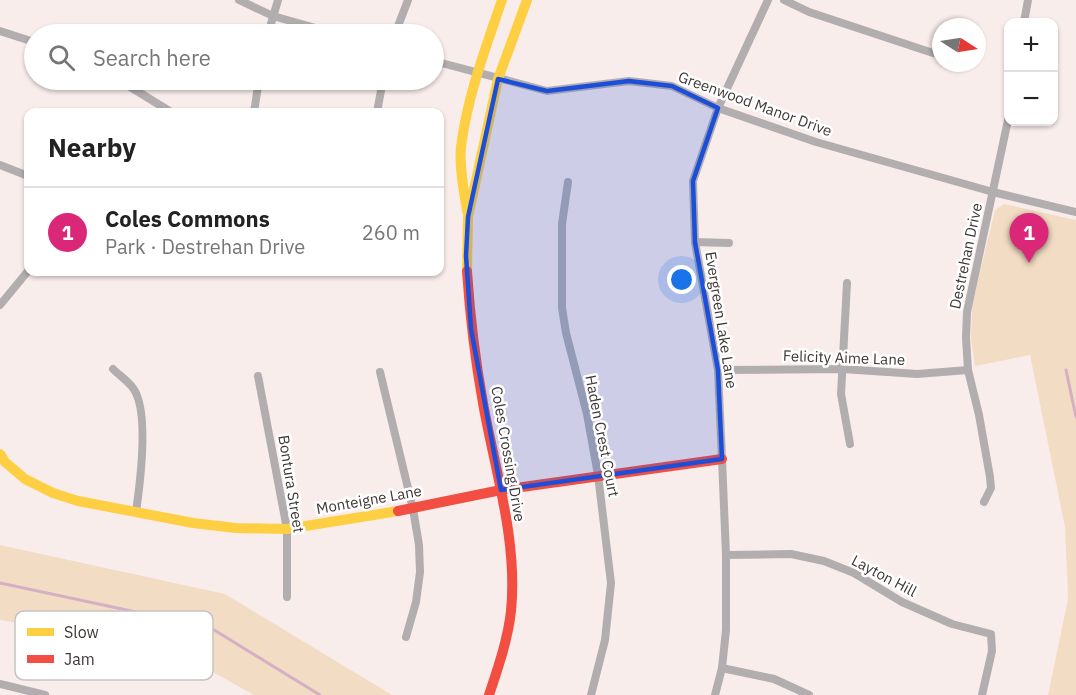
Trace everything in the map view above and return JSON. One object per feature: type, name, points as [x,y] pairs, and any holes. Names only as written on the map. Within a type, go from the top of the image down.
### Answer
[{"type":"street","points":[[239,0],[273,16],[301,24]]},
{"type":"street","points":[[271,24],[278,0]]},
{"type":"street","points":[[399,24],[408,0]]},
{"type":"street","name":"Coles Crossing Drive","points":[[468,217],[461,171],[462,147],[477,72],[502,0]]},
{"type":"street","name":"Coles Crossing Drive","points":[[489,695],[499,665],[511,612],[512,565],[501,490],[471,329],[466,256],[468,217],[498,79],[527,0]]},
{"type":"street","name":"Evergreen Lake Lane","points":[[716,695],[722,668],[726,630],[722,459],[718,370],[695,242],[693,181],[718,108],[768,0]]},
{"type":"street","points":[[784,0],[809,12],[932,52]]},
{"type":"street","points":[[1025,18],[1028,0]]},
{"type":"street","points":[[0,31],[24,39]]},
{"type":"street","name":"Greenwood Manor Drive","points":[[444,64],[547,91],[629,81],[672,86],[718,108],[816,142],[993,192],[1076,212]]},
{"type":"street","points":[[135,90],[164,108]]},
{"type":"street","points":[[255,108],[257,90]]},
{"type":"street","points":[[378,108],[381,90]]},
{"type":"street","name":"Destrehan Drive","points":[[984,502],[991,488],[979,415],[968,370],[967,312],[1007,126]]},
{"type":"street","points":[[0,165],[24,174]]},
{"type":"street","name":"Haden Crest Court","points":[[568,182],[562,224],[562,308],[566,333],[587,414],[598,475],[611,583],[605,640],[591,695]]},
{"type":"street","points":[[695,242],[729,243]]},
{"type":"street","points":[[0,305],[24,276]]},
{"type":"street","points":[[847,283],[841,394],[850,444]]},
{"type":"street","points":[[113,369],[134,389],[139,404],[142,476],[136,512]]},
{"type":"street","name":"Felicity Aime Lane","points":[[718,370],[842,369],[917,374],[968,370]]},
{"type":"street","points":[[380,372],[413,509],[419,545],[420,572],[416,602],[406,637]]},
{"type":"street","name":"Bontura Street","points":[[258,376],[287,529],[287,597]]},
{"type":"street","name":"Monteigne Lane","points":[[0,454],[5,462],[25,479],[53,493],[78,501],[193,524],[287,529],[413,509],[501,490],[722,459]]},
{"type":"street","name":"Layton Hill","points":[[726,555],[791,554],[824,561],[854,573],[902,602],[952,624],[991,634],[992,651],[982,695]]},
{"type":"street","points":[[722,668],[774,679],[809,695]]},
{"type":"street","points":[[0,684],[45,695]]},
{"type":"highlighted area","points":[[498,79],[547,91],[629,81],[672,86],[718,108],[693,181],[695,242],[718,370],[722,459],[501,490],[471,329],[466,256],[468,217]]},
{"type":"shaded area","points":[[1004,204],[1076,220],[1076,695],[1048,695],[1068,599],[1065,527],[1030,355],[975,366],[971,339],[972,306],[995,210]]},
{"type":"shaded area","points":[[0,545],[225,594],[392,695],[254,695],[213,672],[213,611],[15,611],[15,623],[0,620]]},
{"type":"waterway","points":[[1066,370],[1076,417]]},
{"type":"waterway","points":[[0,583],[131,611]]},
{"type":"waterway","points":[[213,629],[320,695]]},
{"type":"traffic: slow","points":[[467,211],[461,163],[464,128],[478,72],[502,0]]},
{"type":"traffic: slow","points":[[467,271],[468,217],[498,79],[527,0]]},
{"type":"traffic: slow","points":[[0,454],[5,462],[25,479],[53,493],[78,501],[193,523],[236,528],[287,529],[398,511]]},
{"type":"traffic: jam","points":[[467,271],[478,370],[504,506],[511,559],[510,622],[489,695]]},
{"type":"traffic: jam","points":[[398,511],[501,490],[722,459]]},
{"type":"place","name":"Coles Commons","points":[[1029,263]]}]
